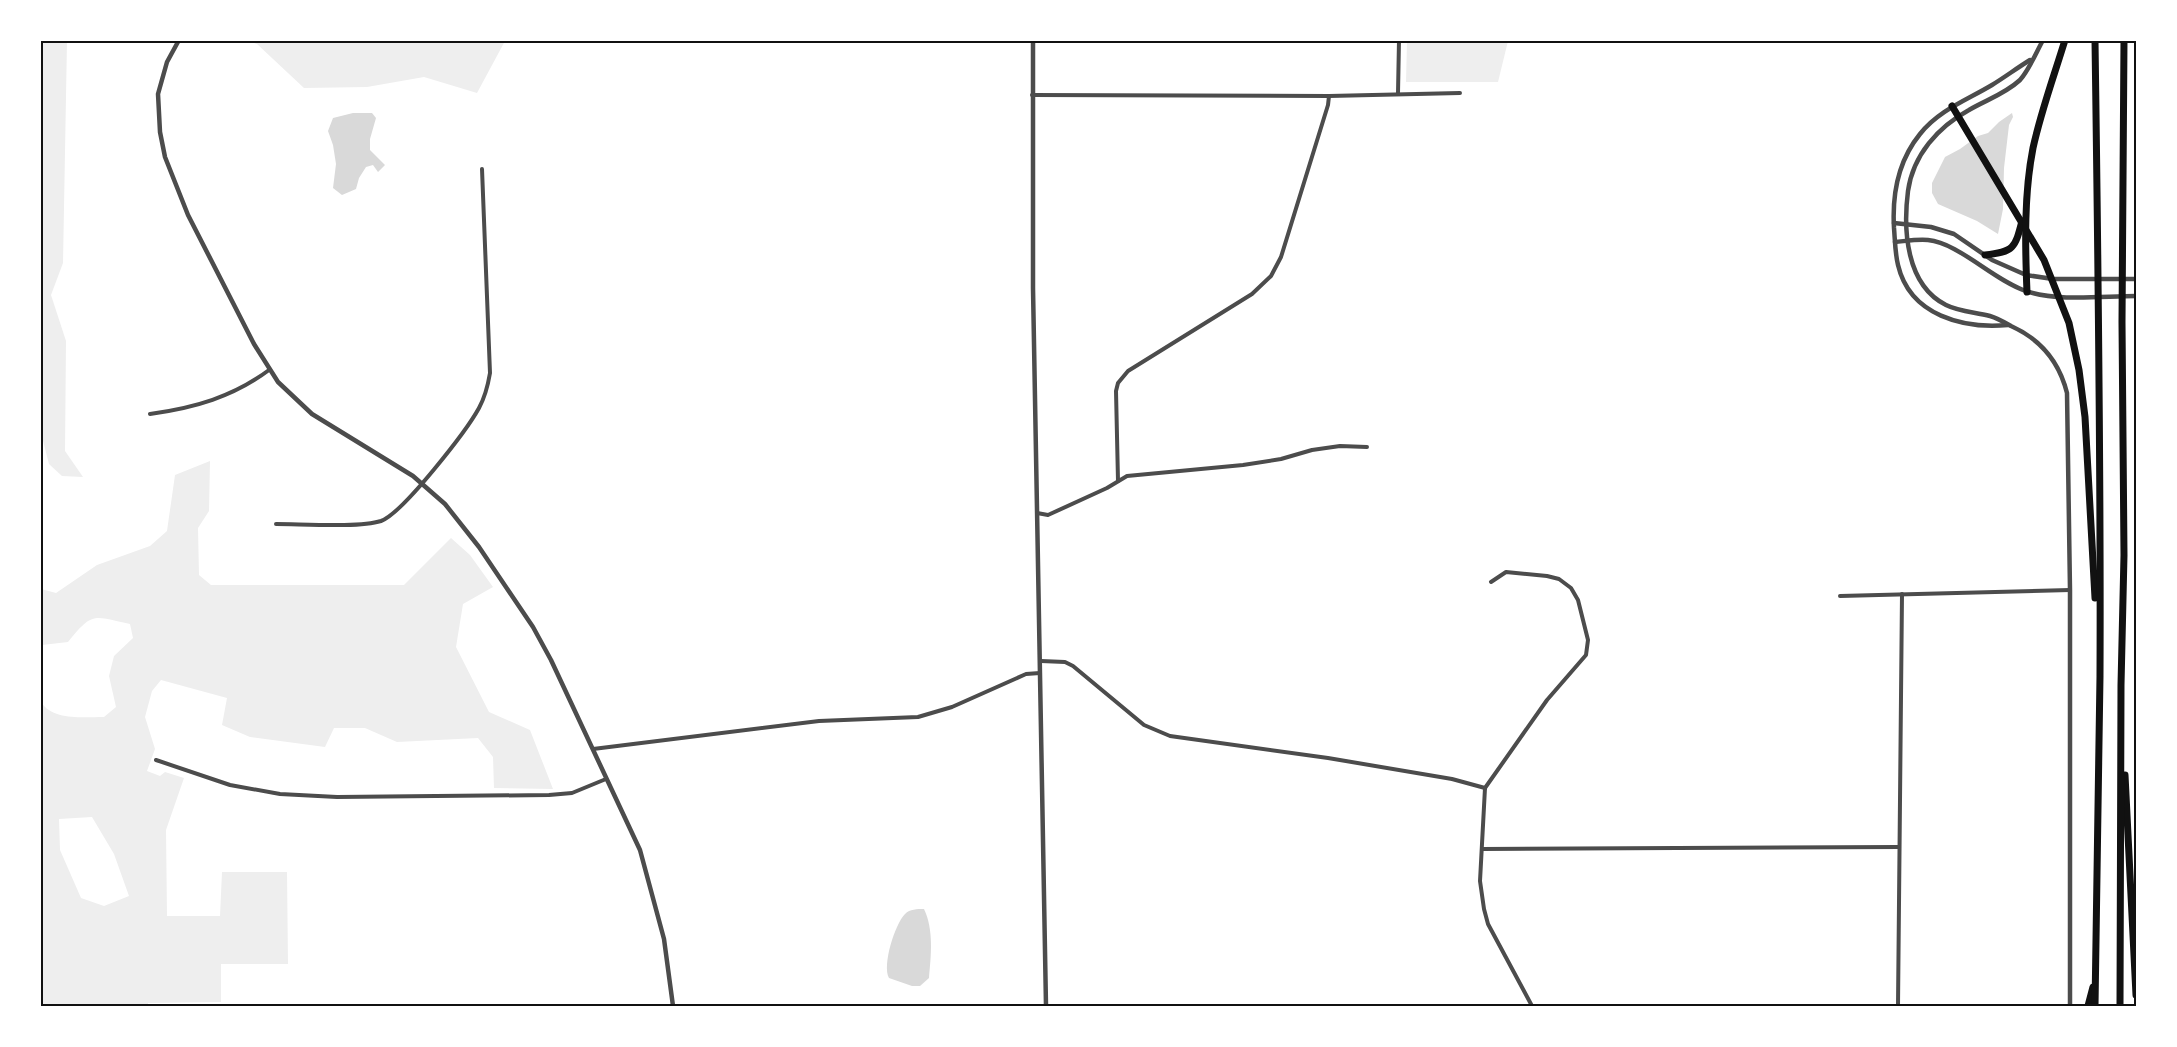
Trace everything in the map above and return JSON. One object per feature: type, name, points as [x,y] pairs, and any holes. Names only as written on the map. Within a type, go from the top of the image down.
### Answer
[{"type":"highway","points":[[2027,292],[2026,229],[2036,139],[2065,40]]},
{"type":"highway","points":[[2095,1006],[2100,675],[2100,255],[2096,40]]},
{"type":"highway","points":[[2121,1006],[2124,40]]},
{"type":"highway","points":[[1952,106],[2049,269],[2071,331],[2085,417],[2100,675]]},
{"type":"highway","points":[[1985,255],[2004,253],[2014,246],[2028,198]]},
{"type":"highway","points":[[2121,684],[2136,994]]},
{"type":"highway","points":[[2088,1006],[2095,976]]},
{"type":"street","points":[[179,40],[167,62],[158,94],[160,132],[165,157],[188,215],[268,370],[293,398],[312,414],[413,476],[446,504],[459,519],[533,627],[640,850],[664,939],[673,1006]]},
{"type":"street","points":[[1033,40],[1037,513],[1046,1006]]},
{"type":"street","points":[[1398,93],[1399,40]]},
{"type":"street","points":[[2043,40],[2021,78],[2011,87],[1942,127],[1931,140],[1913,170],[1906,204],[1908,241],[1915,272],[1920,282],[1937,300],[1954,309],[1992,316],[2031,337],[2052,358],[2064,381],[2067,393],[2070,590],[2070,1006]]},
{"type":"street","points":[[2010,325],[1991,327],[1962,324],[1941,317],[1909,289],[1898,266],[1893,205],[1901,166],[1921,133],[1935,118],[1952,106],[1991,86],[2032,58]]},
{"type":"street","points":[[1032,95],[1329,96],[1460,93]]},
{"type":"street","points":[[1118,481],[1116,391],[1118,383],[1128,371],[1252,294],[1271,276],[1281,256],[1296,211],[1329,96]]},
{"type":"street","points":[[276,524],[368,524],[390,517],[444,456],[479,408],[490,373],[482,169]]},
{"type":"street","points":[[1894,223],[1931,227],[1954,234],[1985,255],[2026,275],[2053,279],[2136,279]]},
{"type":"street","points":[[1895,242],[1929,240],[1943,244],[2001,280],[2027,292],[2052,296],[2136,296]]},
{"type":"street","points":[[150,414],[200,405],[235,392],[268,370]]},
{"type":"street","points":[[1037,513],[1048,514],[1118,481],[1138,475],[1242,465],[1340,446],[1366,447]]},
{"type":"street","points":[[1491,582],[1506,572],[1559,579],[1571,588],[1578,600],[1588,640],[1586,655],[1547,699],[1485,788],[1481,896],[1488,924],[1532,1006]]},
{"type":"street","points":[[1840,596],[2070,590]]},
{"type":"street","points":[[1899,1006],[1902,594]]},
{"type":"street","points":[[1041,661],[1065,662],[1073,666],[1144,726],[1170,736],[1337,760],[1452,779],[1485,788]]},
{"type":"street","points":[[593,748],[819,721],[918,717],[943,710],[1026,674],[1041,673]]},
{"type":"street","points":[[156,760],[250,790],[337,797],[549,795],[572,793],[606,779]]},
{"type":"street","points":[[1482,849],[1899,847]]},
{"type":"shaded area","points":[[1407,40],[1508,41],[1498,82],[1406,82]]},
{"type":"shaded area","points":[[40,41],[67,41],[63,263],[51,295],[66,341],[65,451],[83,477],[62,476],[49,464],[41,433]]},
{"type":"shaded area","points":[[249,41],[505,41],[477,93],[424,77],[367,87],[304,88],[257,44]]},
{"type":"shaded area","points":[[353,113],[372,113],[376,118],[370,139],[370,150],[385,165],[378,172],[373,165],[366,167],[359,178],[356,189],[342,195],[333,188],[336,164],[328,131],[333,118]]},
{"type":"shaded area","points":[[2012,113],[2004,168],[2003,209],[1998,234],[1977,221],[1938,204],[1932,193],[1932,183],[1945,157],[1978,136],[1988,133]]},
{"type":"shaded area","points":[[210,461],[209,511],[198,528],[199,575],[211,585],[404,585],[451,538],[470,555],[493,587],[463,604],[456,647],[489,712],[530,730],[553,789],[494,788],[493,757],[478,738],[397,742],[365,728],[334,728],[325,747],[250,737],[222,725],[227,698],[161,680],[152,691],[145,717],[155,749],[147,771],[160,776],[165,772],[184,778],[166,830],[167,916],[220,916],[222,872],[287,872],[288,964],[221,964],[221,1002],[148,1003],[148,1006],[41,1006],[41,702],[46,708],[61,715],[104,717],[116,707],[109,676],[114,656],[133,638],[130,624],[94,618],[83,625],[68,642],[41,647],[41,589],[56,593],[97,565],[150,546],[167,531],[175,475]],"holes":[[[92,817],[114,854],[129,896],[104,906],[81,898],[60,850],[59,819]]]},
{"type":"shaded area","points":[[924,909],[931,934],[929,978],[920,986],[912,986],[889,978],[888,955],[901,919],[911,910]]}]
